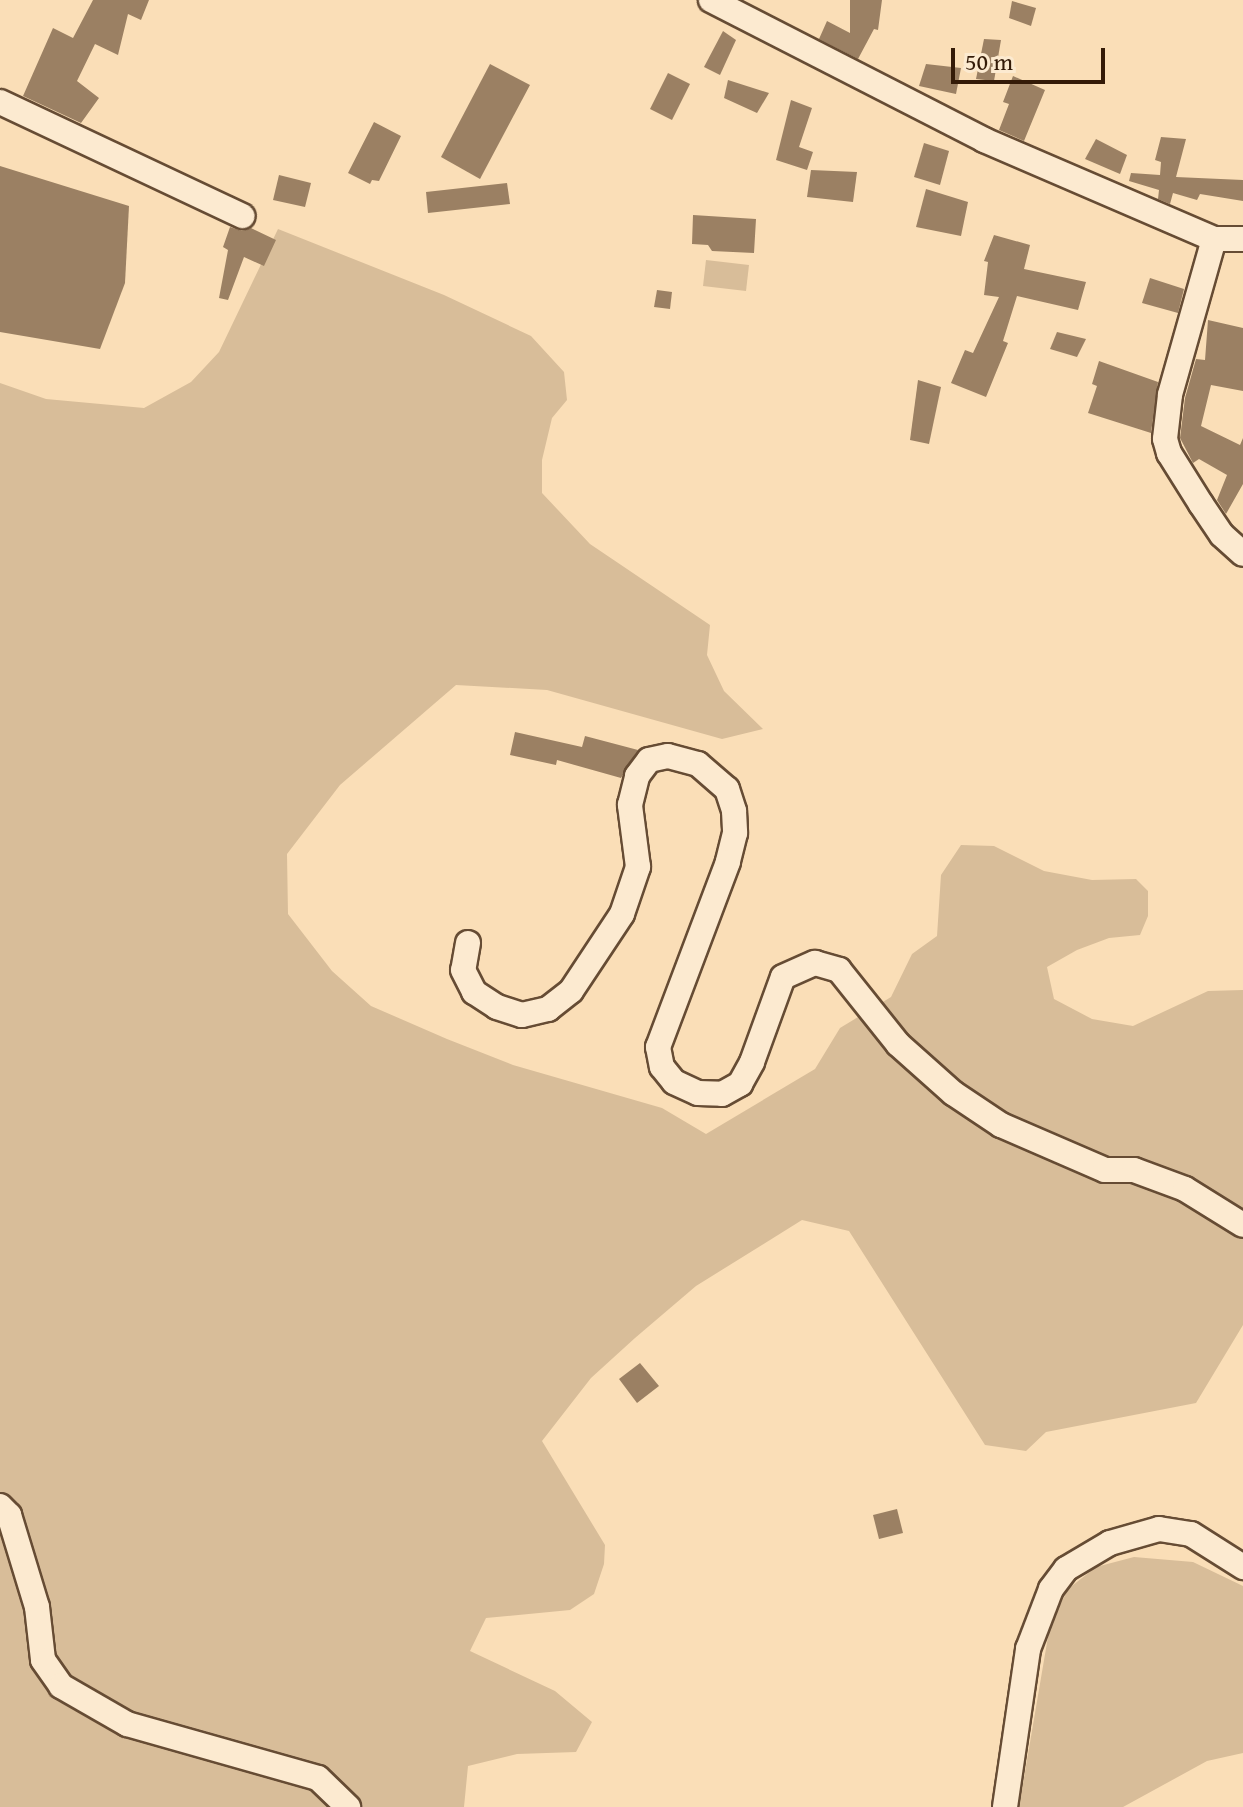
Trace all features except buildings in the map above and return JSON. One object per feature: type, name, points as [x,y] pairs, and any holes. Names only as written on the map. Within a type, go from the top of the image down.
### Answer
[{"type":"street","points":[[711,0],[984,140],[1214,239],[1243,239]]},
{"type":"street","points":[[0,102],[242,216]]},
{"type":"street","points":[[1214,239],[1170,395],[1165,439],[1179,469],[1222,535],[1243,554]]},
{"type":"street","points":[[468,943],[463,970],[474,992],[497,1007],[522,1015],[548,1009],[571,991],[622,914],[638,867],[630,805],[637,776],[649,760],[668,756],[698,764],[727,789],[735,833],[728,862],[658,1047],[662,1067],[674,1082],[698,1093],[722,1094],[740,1084],[783,977],[815,963],[839,970],[898,1044],[953,1093],[1001,1125],[1105,1170],[1134,1170],[1185,1189],[1243,1225]]},
{"type":"street","points":[[0,1506],[9,1515],[37,1607],[43,1660],[61,1686],[127,1724],[318,1778],[348,1807]]},
{"type":"street","points":[[1005,1807],[1028,1649],[1051,1589],[1066,1569],[1110,1543],[1159,1529],[1191,1534],[1243,1567]]},
{"type":"shaded area","points":[[278,229],[444,295],[531,336],[564,372],[567,400],[552,418],[542,460],[542,493],[590,544],[710,625],[707,655],[724,691],[763,729],[722,739],[547,690],[456,685],[340,785],[287,854],[288,914],[332,971],[371,1006],[513,1065],[662,1108],[706,1134],[815,1069],[840,1028],[891,997],[912,954],[937,936],[941,875],[961,845],[994,846],[1044,871],[1092,880],[1136,879],[1148,891],[1148,916],[1140,935],[1109,938],[1077,950],[1047,967],[1054,999],[1092,1019],[1133,1026],[1208,991],[1243,990],[1243,1325],[1196,1403],[1046,1432],[1026,1451],[985,1445],[849,1231],[802,1220],[696,1286],[591,1378],[542,1441],[605,1545],[604,1564],[594,1594],[570,1610],[486,1618],[470,1651],[555,1691],[592,1722],[576,1752],[517,1754],[468,1766],[464,1807],[0,1807],[0,383],[46,399],[144,408],[191,382],[219,352]]},
{"type":"shaded area","points":[[706,260],[749,265],[746,291],[703,286]]},
{"type":"shaded area","points":[[1134,1557],[1193,1562],[1243,1586],[1243,1753],[1207,1761],[1123,1807],[1019,1807],[1050,1625],[1068,1589],[1096,1567]]}]
